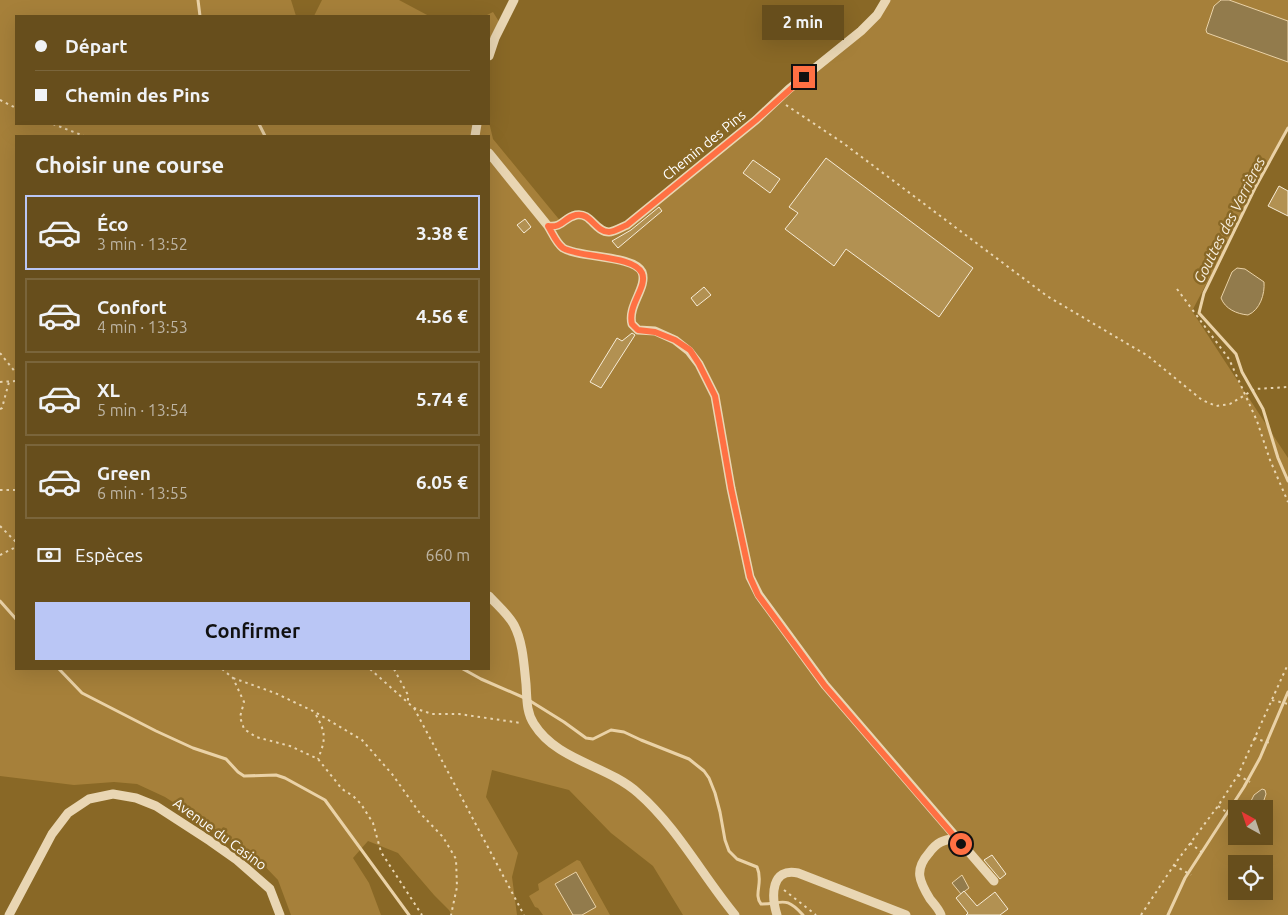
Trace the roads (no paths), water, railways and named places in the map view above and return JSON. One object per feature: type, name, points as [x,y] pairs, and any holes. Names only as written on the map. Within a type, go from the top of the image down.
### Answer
[{"type":"street","points":[[490,53],[495,38],[514,0]]},
{"type":"street","name":"Chemin des Pins","points":[[548,226],[557,227],[576,215],[587,216],[600,230],[610,232],[627,225],[861,32],[877,15],[886,0]]},
{"type":"street","points":[[490,153],[548,226],[561,247],[573,253],[626,262],[640,270],[643,274],[643,281],[631,311],[632,324],[638,330],[655,332],[675,340],[690,350],[715,396],[731,488],[750,577],[758,595],[825,686],[994,881]]},
{"type":"street","points":[[490,597],[508,616],[514,626],[524,663],[528,713],[534,725],[542,735],[565,753],[610,773],[638,792],[666,822],[735,915]]},
{"type":"street","name":"Avenue du Casino","points":[[9,915],[52,834],[68,813],[89,799],[113,794],[136,798],[156,806],[237,860],[270,889],[280,915]]},
{"type":"street","points":[[941,915],[920,881],[919,869],[922,860],[933,848],[944,840],[956,838]]},
{"type":"street","points":[[776,912],[773,893],[775,883],[781,875],[789,871],[906,915]]},
{"type":"waterway","points":[[198,0],[200,15]]},
{"type":"waterway","points":[[260,125],[264,135]]},
{"type":"waterway","name":"Gouttes des Verrières","points":[[1288,128],[1255,188],[1204,293],[1199,313],[1236,354],[1242,372],[1263,409],[1278,458],[1288,481]]},
{"type":"waterway","points":[[0,601],[15,618]]},
{"type":"waterway","points":[[60,670],[82,693],[193,748],[226,759],[244,776],[276,775],[325,800],[409,915]]},
{"type":"waterway","points":[[465,670],[527,699],[586,738],[593,739],[611,730],[624,732],[689,759],[704,771],[709,778],[715,793],[729,851],[737,859],[757,867],[759,872],[758,896],[761,904],[788,903],[803,915]]},
{"type":"waterway","name":"Gouttes des Verrières","points":[[1168,915],[1185,878],[1244,787],[1260,758],[1288,692]]}]
